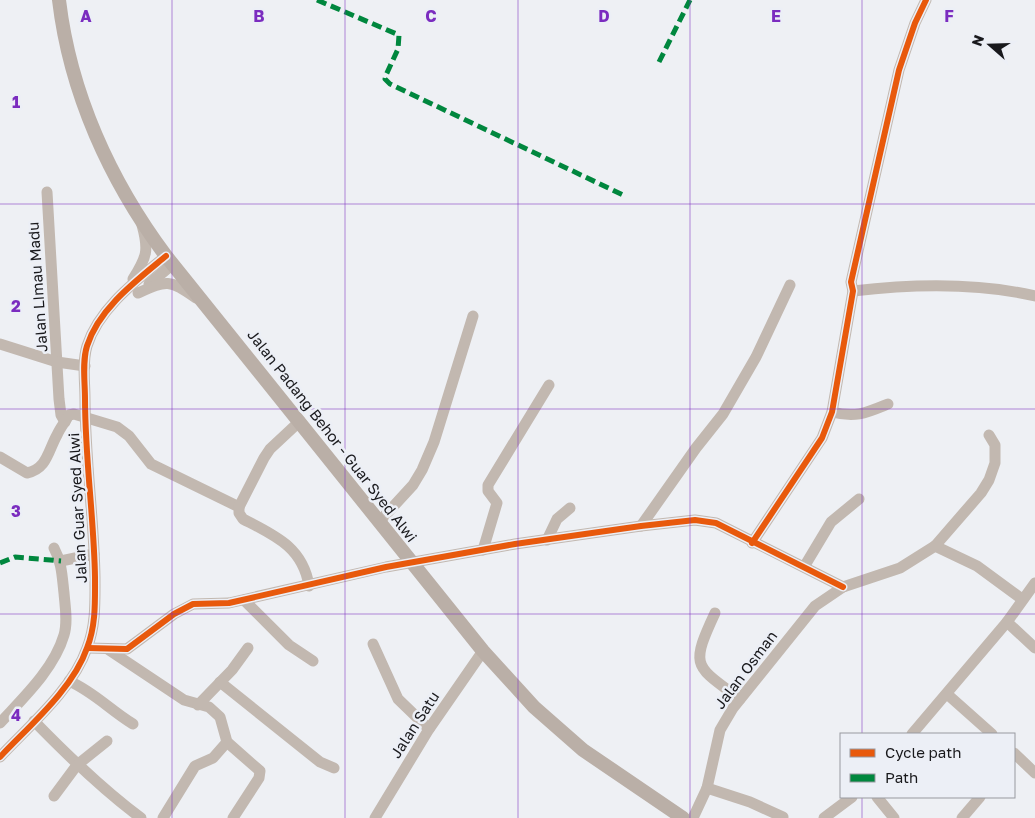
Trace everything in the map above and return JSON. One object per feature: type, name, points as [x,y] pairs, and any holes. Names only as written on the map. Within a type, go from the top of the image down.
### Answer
[{"type":"main road","name":"Jalan Padang Behor - Guar Syed Alwi","points":[[59,0],[64,39],[88,116],[103,152],[140,217],[170,260],[300,421],[411,563],[483,651],[534,707],[583,750],[683,818]]},
{"type":"street","points":[[752,543],[822,438],[832,412],[853,291],[850,282],[899,70],[914,23],[926,0]]},
{"type":"street","name":"Jalan LImau Madu","points":[[47,192],[58,380],[61,415],[65,422]]},
{"type":"street","points":[[126,289],[145,261],[147,245],[140,217]]},
{"type":"street","name":"Jalan Guar Syed Alwi","points":[[0,757],[69,681],[80,665],[88,648],[94,626],[94,554],[85,416],[87,347],[94,331],[126,289],[170,260]]},
{"type":"street","name":"Jalan Guar Syed Alwi","points":[[115,303],[138,293],[170,260]]},
{"type":"street","points":[[138,293],[163,282],[179,285],[204,303]]},
{"type":"street","points":[[641,526],[696,448],[724,414],[760,348],[790,284]]},
{"type":"street","points":[[853,291],[896,286],[946,286],[1016,291],[1035,296]]},
{"type":"street","points":[[379,522],[414,484],[422,470],[434,442],[473,316]]},
{"type":"street","points":[[0,344],[57,362],[85,366]]},
{"type":"street","points":[[483,550],[497,503],[488,491],[488,485],[550,385]]},
{"type":"street","points":[[832,412],[848,416],[862,415],[888,404]]},
{"type":"street","points":[[0,457],[27,473],[36,471],[48,458],[56,436],[69,415],[85,416],[108,423],[123,431],[151,464],[162,471],[239,506]]},
{"type":"street","points":[[300,421],[264,458],[239,506],[239,513],[243,518],[286,542],[305,568],[309,586]]},
{"type":"street","name":"Jalan Osman","points":[[693,818],[707,788],[720,730],[740,699],[816,606],[843,587],[900,568],[935,546],[981,493],[989,480],[995,463],[995,445],[989,435]]},
{"type":"street","points":[[804,567],[831,522],[859,499]]},
{"type":"street","points":[[547,540],[557,519],[570,508]]},
{"type":"street","points":[[88,648],[127,648],[174,614],[193,604],[229,603],[277,590],[309,586],[411,563],[483,550],[641,526],[695,520],[716,523],[752,543],[843,587]]},
{"type":"street","points":[[935,546],[977,566],[1022,599]]},
{"type":"street","points":[[0,723],[31,688],[54,655],[64,635],[65,619],[61,561],[54,548]]},
{"type":"street","points":[[61,561],[94,554]]},
{"type":"street","points":[[913,733],[1006,622],[1035,583]]},
{"type":"street","points":[[244,600],[289,645],[313,661]]},
{"type":"street","points":[[715,613],[700,645],[700,661],[707,674],[740,699]]},
{"type":"street","points":[[1006,622],[1035,648]]},
{"type":"street","points":[[373,644],[398,699],[429,728]]},
{"type":"street","points":[[198,705],[248,648]]},
{"type":"street","points":[[108,649],[184,700],[209,707],[220,717],[227,742],[260,772],[259,778],[233,818]]},
{"type":"street","name":"Jalan Satu","points":[[375,818],[429,728],[483,651]]},
{"type":"street","points":[[69,681],[103,700],[112,711],[133,724]]},
{"type":"street","points":[[220,682],[320,762],[334,768]]},
{"type":"street","points":[[947,694],[991,733]]},
{"type":"street","points":[[34,721],[77,766],[141,818]]},
{"type":"street","points":[[54,796],[77,766],[107,741]]},
{"type":"street","points":[[163,818],[195,766],[213,758],[227,742]]},
{"type":"street","points":[[1015,756],[1035,773]]},
{"type":"street","points":[[707,788],[750,802],[783,817]]},
{"type":"street","points":[[824,818],[851,798]]},
{"type":"street","points":[[878,798],[894,818]]},
{"type":"street","points":[[962,818],[979,798]]},
{"type":"marked path","points":[[317,0],[399,35],[398,49],[385,79],[390,84],[623,195]]},
{"type":"marked path","points":[[659,62],[690,0]]},
{"type":"marked path","points":[[0,563],[15,557],[61,561]]},
{"type":"cycle path","points":[[752,543],[822,438],[832,412],[853,291],[851,282],[899,70],[915,23],[926,0]]},
{"type":"cycle path","points":[[0,757],[37,720],[72,678],[90,639],[94,613],[95,577],[85,421],[85,352],[100,319],[110,307],[131,285],[166,256]]},
{"type":"cycle path","points":[[88,648],[127,649],[174,614],[193,604],[229,603],[386,567],[515,544],[695,520],[716,523],[843,587]]}]
